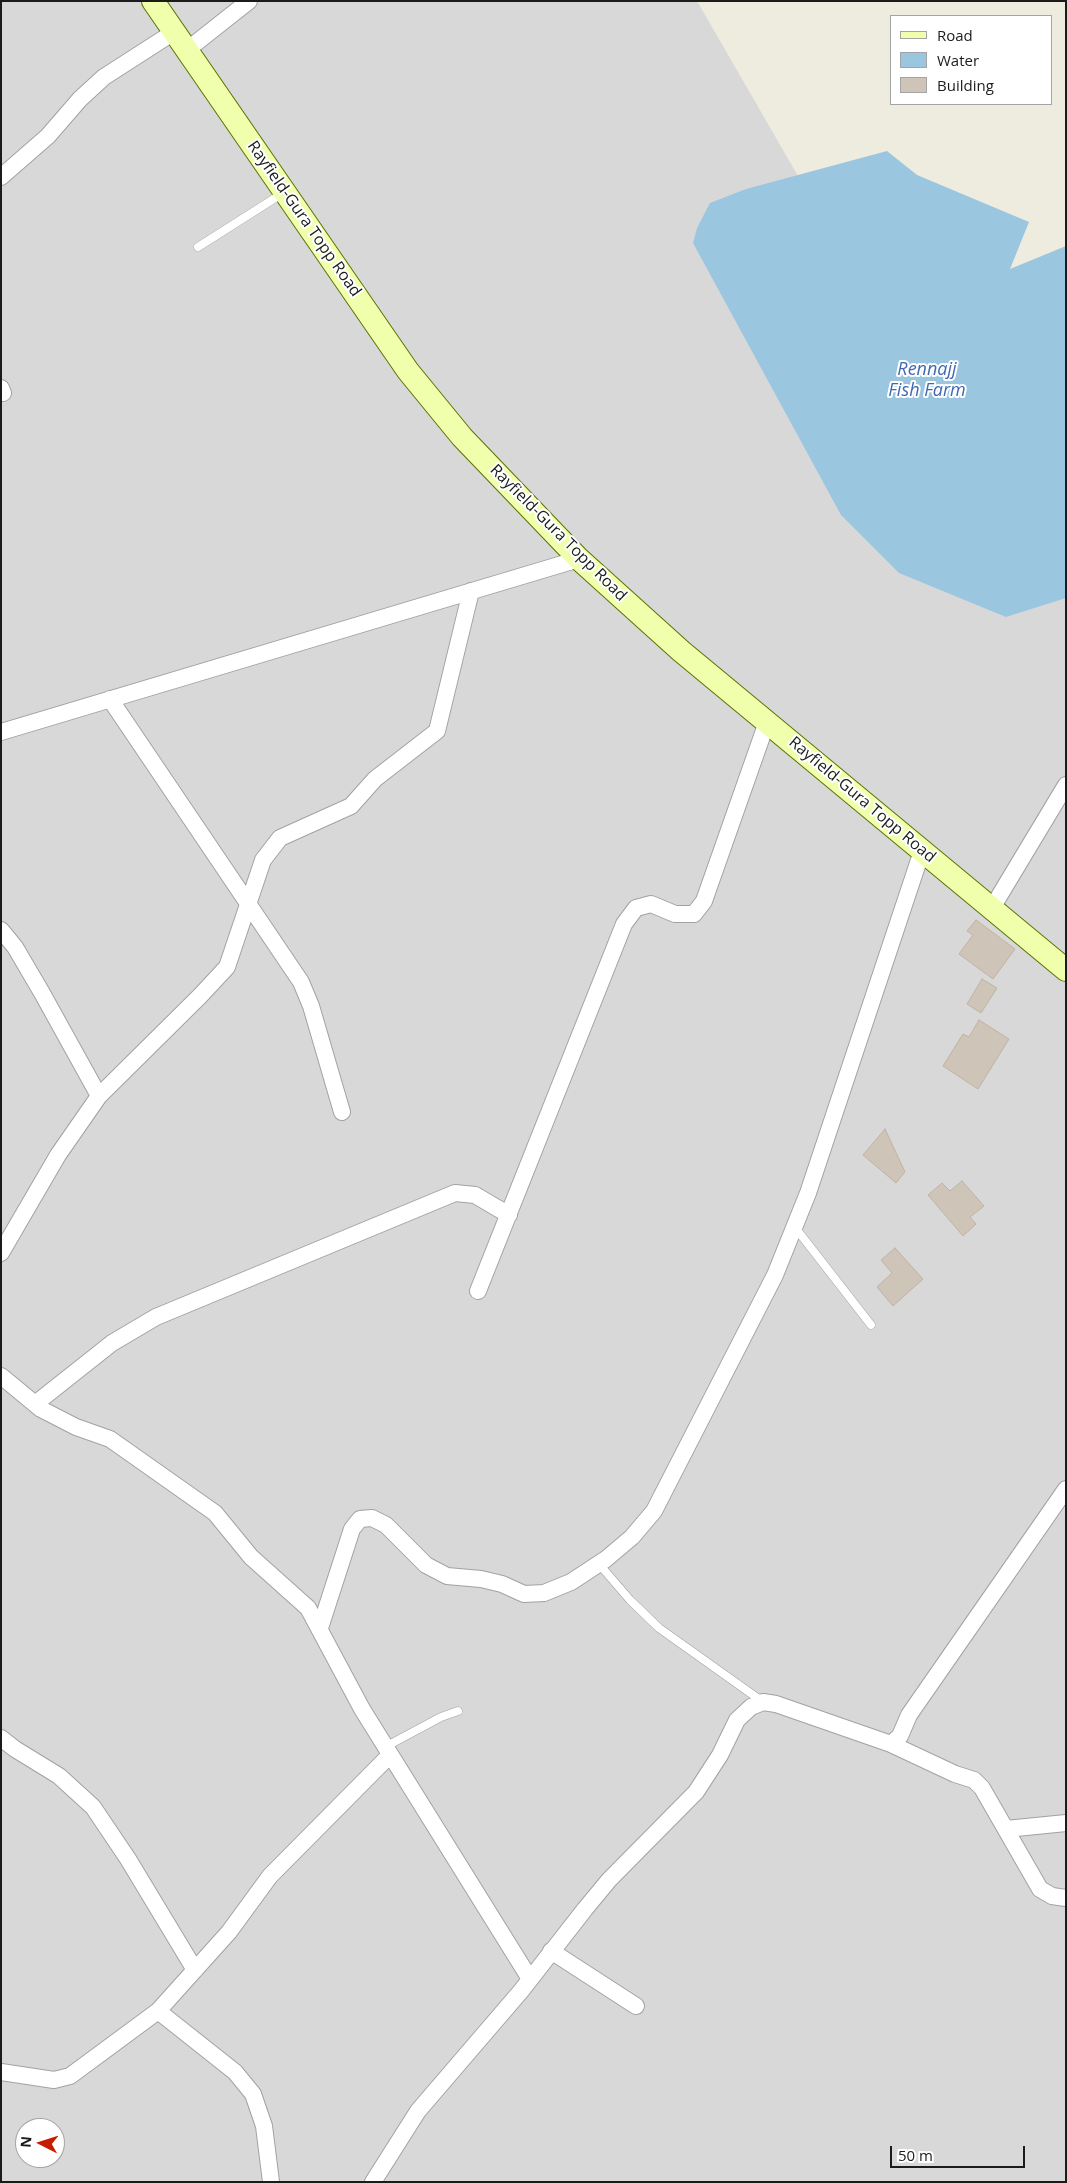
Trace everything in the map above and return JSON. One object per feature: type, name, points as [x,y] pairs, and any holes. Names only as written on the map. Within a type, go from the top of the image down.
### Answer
[{"type":"street","name":"Rayfield-Gura Topp Road","points":[[153,1],[408,370],[462,437],[579,559],[681,651],[1066,970]]},
{"type":"street","points":[[1,177],[48,136],[80,99],[104,77],[180,41],[249,1]]},
{"type":"street","points":[[1,732],[579,559]]},
{"type":"street","points":[[1,1253],[58,1155],[98,1096],[200,996],[227,966],[264,860],[280,838],[351,806],[375,779],[437,731],[471,591]]},
{"type":"street","points":[[110,699],[301,982],[311,1006],[342,1112]]},
{"type":"street","points":[[478,1291],[610,954],[624,924],[636,908],[652,904],[675,914],[694,914],[704,901],[767,722]]},
{"type":"street","points":[[992,908],[1066,785]]},
{"type":"street","points":[[320,1628],[352,1529],[360,1519],[372,1518],[386,1525],[426,1565],[447,1576],[481,1579],[502,1584],[524,1594],[544,1593],[562,1586],[599,1564],[632,1537],[654,1510],[775,1275],[808,1193],[922,851]]},
{"type":"street","points":[[1,930],[15,947],[42,993],[98,1096]]},
{"type":"street","points":[[35,1404],[112,1343],[156,1317],[455,1193],[476,1195],[509,1215]]},
{"type":"street","points":[[1,1376],[35,1404],[76,1427],[110,1438],[215,1513],[251,1557],[308,1608],[320,1628],[334,1659],[388,1751],[530,1979]]},
{"type":"street","points":[[891,1744],[900,1736],[909,1715],[1066,1489]]},
{"type":"street","points":[[372,2182],[418,2111],[530,1979],[609,1880],[696,1792],[715,1763],[737,1720],[751,1707],[763,1702],[776,1704],[891,1744],[955,1774],[974,1780],[982,1788],[1040,1889],[1052,1896],[1066,1898]]},
{"type":"street","points":[[1,1738],[15,1749],[59,1776],[93,1807],[128,1859],[195,1970]]},
{"type":"street","points":[[1,2072],[54,2080],[70,2076],[158,2011],[229,1932],[270,1876],[388,1751]]},
{"type":"street","points":[[1006,1829],[1066,1823]]},
{"type":"street","points":[[551,1951],[636,2006]]},
{"type":"street","points":[[158,2011],[235,2072],[254,2094],[264,2126],[271,2182]]},
{"type":"lane","points":[[198,247],[285,192]]},
{"type":"lane","points":[[794,1226],[871,1325]]},
{"type":"lane","points":[[599,1564],[630,1600],[659,1628],[763,1702]]},
{"type":"lane","points":[[388,1751],[435,1719],[458,1711]]},
{"type":"shaded area","points":[[1,1],[697,1],[985,500],[1066,576],[1066,2182],[1,2182]]},
{"type":"water","name":"Rennajj Fish Farm","points":[[887,151],[917,175],[1029,222],[1010,269],[1066,246],[1066,598],[1006,617],[899,573],[841,515],[693,243],[697,228],[710,203],[746,189]]},
{"type":"building","points":[[976,920],[1015,949],[993,979],[959,954],[973,935],[967,931]]},
{"type":"building","points":[[982,979],[997,988],[981,1013],[967,1004]]},
{"type":"building","points":[[979,1020],[1009,1039],[978,1089],[943,1066],[963,1034],[969,1037]]},
{"type":"building","points":[[885,1129],[905,1172],[896,1183],[863,1155]]},
{"type":"building","points":[[962,1181],[984,1206],[970,1217],[976,1224],[963,1236],[928,1195],[942,1183],[950,1191]]},
{"type":"building","points":[[895,1248],[923,1279],[893,1306],[877,1287],[892,1273],[881,1260]]}]
